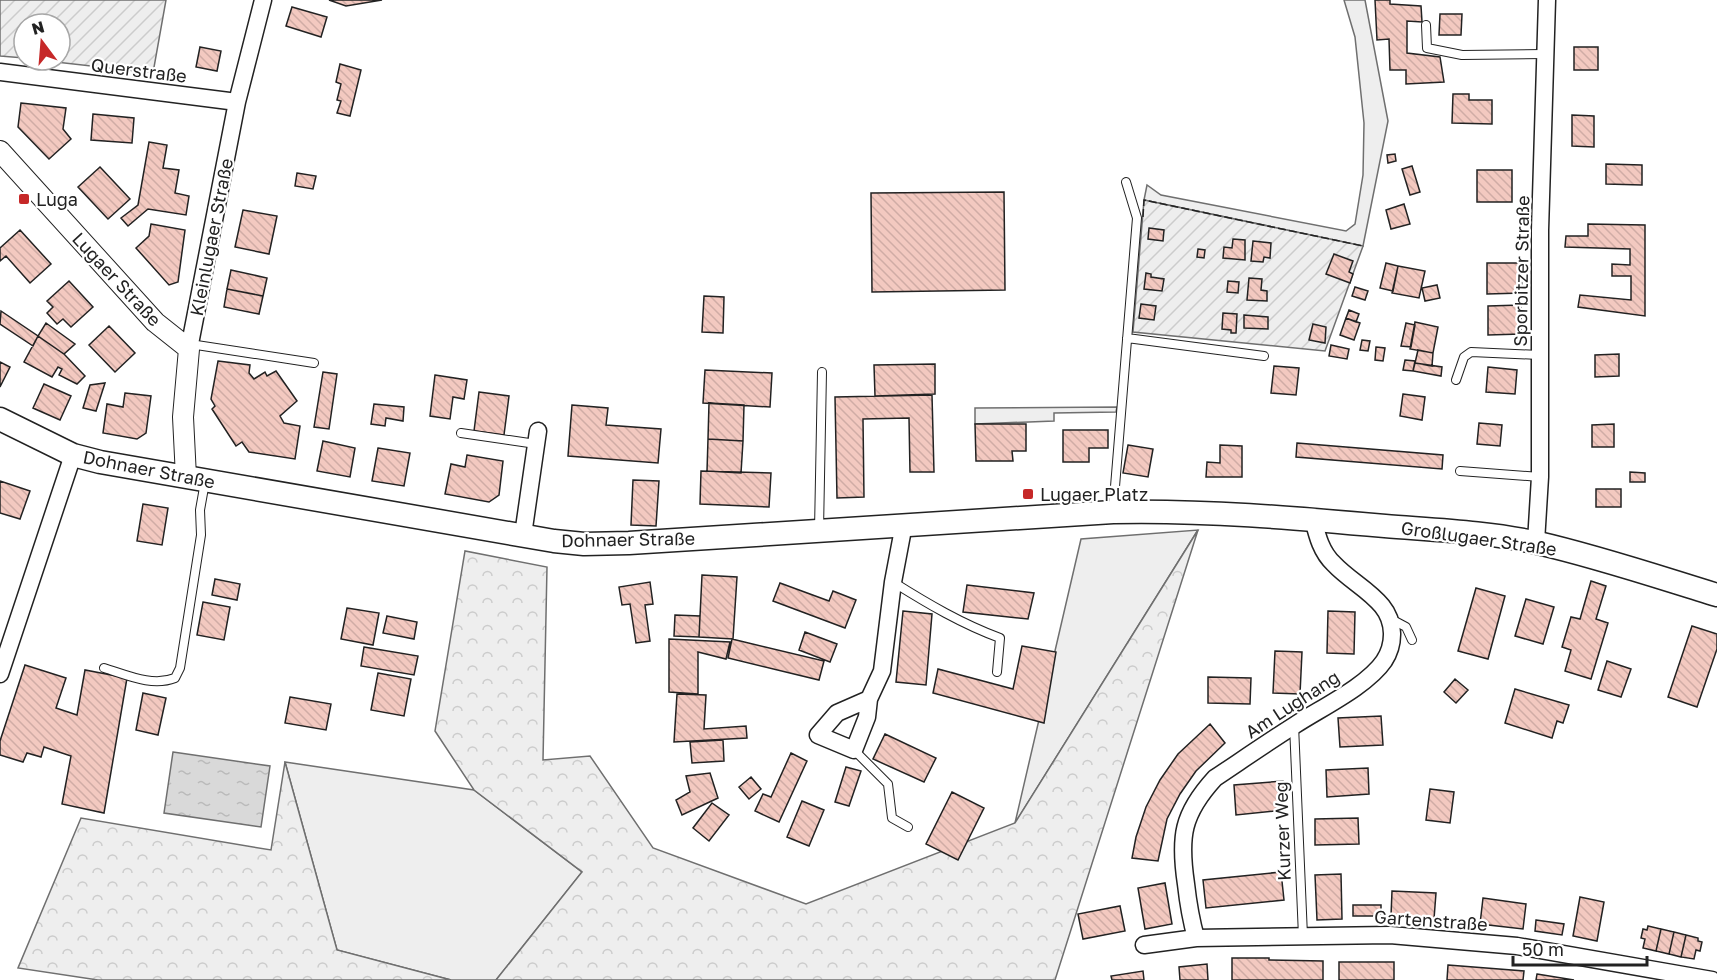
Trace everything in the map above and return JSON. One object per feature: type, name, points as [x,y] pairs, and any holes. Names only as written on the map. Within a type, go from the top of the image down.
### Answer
[{"type":"main road","name":"Dohnaer Straße","points":[[0,419],[73,455],[100,462],[584,544],[1113,512],[1166,510],[1271,517]]},
{"type":"main road","name":"Großlugaer Straße","points":[[1271,517],[1460,532],[1536,543],[1606,561],[1717,595]]},
{"type":"street","name":"Kleinlugaer Straße","points":[[196,479],[183,417],[190,346],[237,102],[263,0]]},
{"type":"street","name":"Sporbitzer Straße","points":[[1536,543],[1540,477],[1539,355],[1547,0]]},
{"type":"street","name":"Querstraße","points":[[0,72],[237,102]]},
{"type":"street","name":"Lugaer Straße","points":[[0,151],[155,322],[190,346]]},
{"type":"street","points":[[523,535],[537,437]]},
{"type":"street","points":[[0,674],[73,455]]},
{"type":"street","points":[[1314,519],[1319,542],[1334,565],[1363,586],[1391,619]]},
{"type":"street","points":[[868,699],[837,713],[818,735],[854,750],[867,717],[868,699],[882,671],[893,582],[904,525]]},
{"type":"street","name":"Am Lughang","points":[[1196,938],[1181,844],[1185,826],[1202,792],[1215,778],[1340,697],[1375,671],[1389,650],[1392,634],[1391,619]]},
{"type":"street","name":"Gartenstraße","points":[[1144,945],[1196,938],[1390,935],[1517,946],[1712,980]]},
{"type":"lane","points":[[1426,25],[1427,48],[1462,55],[1545,54]]},
{"type":"lane","points":[[1113,512],[1137,218],[1126,182]]},
{"type":"lane","points":[[1127,338],[1264,356]]},
{"type":"lane","points":[[190,346],[314,363]]},
{"type":"lane","points":[[1456,380],[1464,357],[1471,352],[1539,355]]},
{"type":"lane","points":[[819,530],[822,372]]},
{"type":"lane","points":[[461,433],[537,437]]},
{"type":"lane","points":[[1460,471],[1540,477]]},
{"type":"lane","points":[[104,668],[153,682],[176,678],[180,668],[201,535],[196,479]]},
{"type":"lane","points":[[893,582],[925,603],[1000,638],[997,672]]},
{"type":"lane","points":[[1391,619],[1406,627],[1412,640]]},
{"type":"lane","name":"Kurzer Weg","points":[[1294,725],[1303,936]]},
{"type":"lane","points":[[854,750],[888,784],[892,818],[908,827]]},
{"type":"green space","points":[[0,0],[166,0],[153,73],[72,64],[72,12],[12,12],[12,57],[0,56]]},
{"type":"green space","points":[[1344,0],[1365,0],[1388,121],[1363,246],[1144,200],[1147,185],[1161,195],[1346,231],[1355,224],[1363,175],[1364,123],[1355,37]]},
{"type":"green space","points":[[1144,200],[1363,246],[1325,351],[1133,332]]},
{"type":"green space","points":[[1117,407],[1116,412],[1054,413],[1054,421],[975,424],[975,408]]},
{"type":"green space","points":[[1198,530],[1015,823],[1081,539]]},
{"type":"green space","points":[[1198,530],[1055,980],[496,980],[582,872],[474,790],[435,731],[465,551],[547,567],[543,760],[590,756],[653,848],[806,904],[1015,823]]},
{"type":"green space","points":[[285,762],[474,790],[582,872],[496,980],[451,980],[337,950]]},
{"type":"green space","points":[[285,762],[337,950],[451,980],[98,980],[18,968],[81,818],[271,850]]},
{"type":"water","points":[[173,752],[270,766],[261,827],[164,813]]},
{"type":"building","points":[[329,0],[382,0],[346,6]]},
{"type":"building","points":[[1375,0],[1390,0],[1390,4],[1421,6],[1422,22],[1407,21],[1407,53],[1440,57],[1444,82],[1406,84],[1406,70],[1390,70],[1389,39],[1377,40]]},
{"type":"building","points":[[292,7],[327,17],[321,37],[286,26]]},
{"type":"building","points":[[1440,14],[1462,14],[1461,35],[1439,35]]},
{"type":"building","points":[[200,47],[221,51],[217,71],[196,67]]},
{"type":"building","points":[[1574,47],[1598,47],[1598,70],[1574,70]]},
{"type":"building","points":[[340,64],[361,70],[350,116],[337,113],[341,101],[337,100],[341,84],[336,82]]},
{"type":"building","points":[[1453,94],[1469,94],[1469,100],[1492,100],[1492,124],[1452,123]]},
{"type":"building","points":[[21,103],[66,108],[63,129],[71,139],[49,159],[18,127]]},
{"type":"building","points":[[93,114],[134,118],[132,143],[91,140]]},
{"type":"building","points":[[1572,115],[1594,116],[1594,147],[1572,146]]},
{"type":"building","points":[[149,142],[167,145],[163,168],[179,170],[175,193],[189,196],[186,215],[148,209],[128,226],[121,218],[138,205]]},
{"type":"building","points":[[1395,154],[1396,161],[1388,163],[1387,155]]},
{"type":"building","points":[[1606,164],[1642,165],[1642,185],[1606,184]]},
{"type":"building","points":[[1412,166],[1420,192],[1410,195],[1402,169]]},
{"type":"building","points":[[100,167],[130,199],[108,219],[78,187]]},
{"type":"building","points":[[1477,170],[1512,170],[1512,202],[1477,202]]},
{"type":"building","points":[[297,173],[316,176],[313,189],[295,186]]},
{"type":"building","points":[[1004,192],[1005,290],[872,292],[871,193]]},
{"type":"building","points":[[1404,204],[1410,224],[1391,229],[1386,210]]},
{"type":"building","points":[[243,210],[277,216],[269,254],[235,247]]},
{"type":"building","points":[[151,224],[185,230],[178,282],[169,285],[136,248],[149,236]]},
{"type":"building","points":[[1588,224],[1645,225],[1645,316],[1578,307],[1580,295],[1631,300],[1631,276],[1612,276],[1612,264],[1630,265],[1630,249],[1565,247],[1566,236],[1588,236]]},
{"type":"building","points":[[1149,228],[1164,230],[1163,241],[1148,239]]},
{"type":"building","points":[[20,230],[51,264],[30,283],[6,256],[0,261],[0,248]]},
{"type":"building","points":[[1233,239],[1245,240],[1245,260],[1223,258],[1224,247],[1232,248]]},
{"type":"building","points":[[1253,241],[1271,243],[1270,258],[1264,257],[1263,262],[1251,261]]},
{"type":"building","points":[[1198,249],[1205,250],[1204,258],[1197,257]]},
{"type":"building","points":[[1334,254],[1353,261],[1349,272],[1353,274],[1350,283],[1326,274]]},
{"type":"building","points":[[1386,263],[1398,266],[1393,291],[1380,288]]},
{"type":"building","points":[[1487,263],[1521,263],[1522,293],[1487,294]]},
{"type":"building","points":[[1398,266],[1425,271],[1419,298],[1392,293]]},
{"type":"building","points":[[231,270],[267,278],[263,296],[227,289]]},
{"type":"building","points":[[1146,273],[1151,274],[1151,277],[1164,279],[1162,291],[1144,289]]},
{"type":"building","points":[[1249,278],[1262,279],[1261,290],[1267,291],[1267,301],[1247,300]]},
{"type":"building","points":[[69,281],[93,307],[71,327],[63,319],[57,324],[47,313],[53,307],[47,301]]},
{"type":"building","points":[[1228,281],[1239,282],[1238,293],[1227,292]]},
{"type":"building","points":[[1437,285],[1440,298],[1425,301],[1422,288]]},
{"type":"building","points":[[1355,287],[1368,291],[1365,300],[1352,296]]},
{"type":"building","points":[[227,289],[263,296],[259,314],[224,307]]},
{"type":"building","points":[[704,296],[724,297],[723,333],[702,332]]},
{"type":"building","points":[[1141,304],[1156,306],[1154,320],[1139,318]]},
{"type":"building","points":[[1521,305],[1521,334],[1488,335],[1488,306]]},
{"type":"building","points":[[1349,310],[1359,314],[1356,322],[1346,318]]},
{"type":"building","points":[[1,311],[38,336],[33,346],[0,324]]},
{"type":"building","points":[[1223,313],[1237,314],[1236,333],[1222,329]]},
{"type":"building","points":[[1244,315],[1268,317],[1268,329],[1244,328]]},
{"type":"building","points":[[1346,318],[1360,323],[1354,340],[1340,335]]},
{"type":"building","points":[[1415,322],[1438,327],[1433,353],[1410,349]]},
{"type":"building","points":[[46,323],[75,344],[64,354],[38,336]]},
{"type":"building","points":[[1406,323],[1415,325],[1411,347],[1401,346]]},
{"type":"building","points":[[1313,324],[1326,327],[1325,343],[1309,340]]},
{"type":"building","points":[[109,326],[135,353],[115,372],[89,345]]},
{"type":"building","points":[[38,336],[64,354],[85,376],[77,384],[59,375],[62,369],[58,367],[52,377],[24,362]]},
{"type":"building","points":[[1362,340],[1370,341],[1368,351],[1360,350]]},
{"type":"building","points":[[1331,345],[1349,349],[1347,359],[1329,356]]},
{"type":"building","points":[[1376,347],[1385,348],[1383,361],[1375,360]]},
{"type":"building","points":[[1418,350],[1433,353],[1432,366],[1415,363]]},
{"type":"building","points":[[1619,354],[1619,376],[1595,377],[1595,355]]},
{"type":"building","points":[[1405,360],[1415,361],[1413,371],[1403,370]]},
{"type":"building","points":[[218,361],[250,365],[249,373],[254,379],[265,372],[267,376],[276,371],[297,401],[280,416],[284,423],[300,426],[295,459],[249,452],[242,442],[236,446],[212,409],[215,406],[211,399]]},
{"type":"building","points":[[0,362],[10,367],[0,387]]},
{"type":"building","points":[[1415,363],[1442,367],[1441,376],[1413,371]]},
{"type":"building","points":[[935,364],[935,394],[875,396],[874,365]]},
{"type":"building","points":[[1274,366],[1299,368],[1296,395],[1271,393]]},
{"type":"building","points":[[1488,367],[1517,370],[1515,394],[1486,392]]},
{"type":"building","points":[[705,370],[772,373],[770,407],[703,403]]},
{"type":"building","points":[[323,372],[337,374],[329,429],[314,427]]},
{"type":"building","points":[[435,375],[467,380],[464,399],[453,397],[450,419],[430,416]]},
{"type":"building","points":[[105,383],[96,411],[83,408],[90,385]]},
{"type":"building","points":[[44,384],[71,396],[60,420],[33,408]]},
{"type":"building","points":[[479,392],[509,396],[504,435],[474,431]]},
{"type":"building","points":[[125,393],[151,396],[146,433],[137,439],[103,433],[107,404],[123,407]]},
{"type":"building","points":[[1403,394],[1425,397],[1422,420],[1400,416]]},
{"type":"building","points":[[932,395],[934,472],[910,472],[909,418],[863,419],[864,497],[837,498],[835,397]]},
{"type":"building","points":[[709,403],[744,405],[743,441],[708,439]]},
{"type":"building","points":[[374,404],[404,407],[403,421],[386,418],[385,426],[371,424]]},
{"type":"building","points":[[572,405],[608,408],[606,425],[661,429],[658,463],[568,456]]},
{"type":"building","points":[[1479,423],[1502,425],[1500,446],[1477,444]]},
{"type":"building","points":[[975,424],[1026,424],[1026,451],[1012,451],[1013,461],[976,461]]},
{"type":"building","points":[[1614,424],[1614,447],[1592,447],[1592,425]]},
{"type":"building","points":[[1063,430],[1108,430],[1108,448],[1089,448],[1089,462],[1063,462]]},
{"type":"building","points":[[708,439],[743,441],[741,473],[707,471]]},
{"type":"building","points":[[323,441],[355,448],[350,477],[317,471]]},
{"type":"building","points":[[1297,443],[1443,455],[1442,469],[1296,457]]},
{"type":"building","points":[[1128,445],[1153,449],[1148,477],[1123,473]]},
{"type":"building","points":[[1220,445],[1242,446],[1242,477],[1206,477],[1207,462],[1220,463]]},
{"type":"building","points":[[378,448],[410,453],[404,486],[372,481]]},
{"type":"building","points":[[467,455],[503,461],[499,495],[489,502],[445,494],[451,464],[465,467]]},
{"type":"building","points":[[701,471],[771,473],[769,507],[700,504]]},
{"type":"building","points":[[1630,472],[1645,473],[1645,482],[1630,482]]},
{"type":"building","points":[[633,480],[659,481],[656,526],[631,525]]},
{"type":"building","points":[[0,481],[30,491],[20,519],[0,513]]},
{"type":"building","points":[[1596,489],[1621,489],[1621,507],[1596,507]]},
{"type":"building","points":[[143,504],[168,508],[162,545],[137,541]]},
{"type":"building","points":[[702,575],[737,577],[733,639],[699,637]]},
{"type":"building","points":[[215,579],[240,584],[237,600],[212,595]]},
{"type":"building","points":[[1591,581],[1606,586],[1596,619],[1608,623],[1591,679],[1565,671],[1571,650],[1562,647],[1571,617],[1580,619]]},
{"type":"building","points":[[650,582],[653,604],[645,605],[650,641],[636,643],[630,604],[622,605],[619,587]]},
{"type":"building","points":[[780,583],[829,601],[833,591],[856,600],[845,628],[773,601]]},
{"type":"building","points":[[967,585],[1034,593],[1028,619],[963,612]]},
{"type":"building","points":[[1476,588],[1505,596],[1488,659],[1458,651]]},
{"type":"building","points":[[1526,599],[1554,607],[1543,644],[1515,636]]},
{"type":"building","points":[[203,602],[230,607],[224,640],[197,635]]},
{"type":"building","points":[[347,608],[379,613],[373,645],[341,639]]},
{"type":"building","points":[[903,611],[932,614],[926,685],[896,682]]},
{"type":"building","points":[[1328,611],[1355,612],[1354,654],[1327,653]]},
{"type":"building","points":[[675,615],[700,616],[699,637],[674,636]]},
{"type":"building","points":[[387,616],[417,622],[414,639],[383,633]]},
{"type":"building","points":[[1692,626],[1717,634],[1717,649],[1697,707],[1668,697]]},
{"type":"building","points":[[805,632],[837,644],[830,662],[799,650]]},
{"type":"building","points":[[669,639],[730,642],[726,659],[698,652],[698,694],[669,692]]},
{"type":"building","points":[[732,639],[824,661],[819,680],[728,658]]},
{"type":"building","points":[[1022,646],[1056,652],[1044,723],[933,693],[938,669],[1013,689]]},
{"type":"building","points":[[364,647],[418,656],[414,675],[361,666]]},
{"type":"building","points":[[1275,651],[1302,652],[1300,694],[1273,693]]},
{"type":"building","points":[[1607,661],[1631,669],[1621,697],[1598,690]]},
{"type":"building","points":[[25,665],[66,678],[56,708],[77,715],[85,670],[127,678],[104,813],[62,804],[71,756],[44,747],[41,757],[27,753],[23,762],[0,755],[0,741]]},
{"type":"building","points":[[378,673],[411,679],[404,716],[371,710]]},
{"type":"building","points":[[1208,677],[1251,678],[1250,704],[1208,703]]},
{"type":"building","points":[[1455,679],[1468,690],[1456,703],[1444,692]]},
{"type":"building","points":[[1515,689],[1569,705],[1563,723],[1557,721],[1552,738],[1505,723]]},
{"type":"building","points":[[143,693],[166,698],[158,735],[136,730]]},
{"type":"building","points":[[677,694],[706,695],[704,729],[746,726],[747,738],[674,742]]},
{"type":"building","points":[[290,697],[331,704],[326,730],[285,723]]},
{"type":"building","points":[[1381,716],[1383,745],[1340,747],[1338,718]]},
{"type":"building","points":[[1210,724],[1225,743],[1196,771],[1180,794],[1167,819],[1158,861],[1132,858],[1146,807],[1160,780],[1178,754]]},
{"type":"building","points":[[885,734],[936,758],[924,782],[873,759]]},
{"type":"building","points":[[723,740],[724,761],[692,763],[690,742]]},
{"type":"building","points":[[791,753],[807,761],[779,822],[755,811],[763,794],[771,797]]},
{"type":"building","points":[[846,767],[861,771],[849,806],[835,802]]},
{"type":"building","points":[[1368,768],[1369,794],[1327,797],[1326,770]]},
{"type":"building","points":[[710,773],[718,798],[682,815],[676,800],[690,792],[686,776]]},
{"type":"building","points":[[751,777],[761,789],[749,799],[739,787]]},
{"type":"building","points":[[1283,781],[1285,810],[1236,815],[1234,785]]},
{"type":"building","points":[[1430,789],[1454,792],[1450,823],[1426,820]]},
{"type":"building","points":[[952,792],[984,808],[958,860],[926,844]]},
{"type":"building","points":[[802,801],[824,810],[809,846],[787,837]]},
{"type":"building","points":[[712,803],[729,815],[709,841],[693,828]]},
{"type":"building","points":[[1358,818],[1359,844],[1315,845],[1315,819]]},
{"type":"building","points":[[1281,872],[1284,900],[1206,908],[1203,880]]},
{"type":"building","points":[[1341,874],[1342,919],[1317,920],[1315,875]]},
{"type":"building","points":[[1165,883],[1172,924],[1145,929],[1138,888]]},
{"type":"building","points":[[1392,891],[1436,893],[1434,919],[1391,916]]},
{"type":"building","points":[[1580,897],[1604,902],[1597,941],[1573,936]]},
{"type":"building","points":[[1483,898],[1526,904],[1523,929],[1480,924]]},
{"type":"building","points":[[1353,905],[1381,905],[1381,916],[1353,916]]},
{"type":"building","points":[[1120,906],[1125,931],[1083,939],[1078,914]]},
{"type":"building","points":[[1536,920],[1564,924],[1562,935],[1535,931]]},
{"type":"building","points":[[1648,926],[1661,929],[1656,951],[1643,948],[1645,939],[1641,938],[1643,929],[1647,930]]},
{"type":"building","points":[[1661,929],[1674,932],[1669,954],[1656,951]]},
{"type":"building","points":[[1674,932],[1686,935],[1681,957],[1669,954]]},
{"type":"building","points":[[1686,935],[1698,938],[1698,941],[1702,942],[1700,951],[1696,950],[1694,959],[1681,957]]},
{"type":"building","points":[[1232,958],[1323,961],[1323,980],[1232,980]]},
{"type":"building","points":[[1339,962],[1394,962],[1394,980],[1339,980]]},
{"type":"building","points":[[1207,964],[1208,980],[1180,980],[1179,967]]},
{"type":"building","points":[[1448,965],[1524,971],[1523,980],[1447,980]]},
{"type":"building","points":[[1143,971],[1144,980],[1112,980],[1111,976]]},
{"type":"building","points":[[1537,974],[1574,980],[1536,980]]},
{"type":"fence","points":[[1143,217],[1144,200],[1363,246]]},
{"type":"place","name":"Luga","points":[[24,199]]},
{"type":"place","name":"Lugaer Platz","points":[[1028,494]]}]
